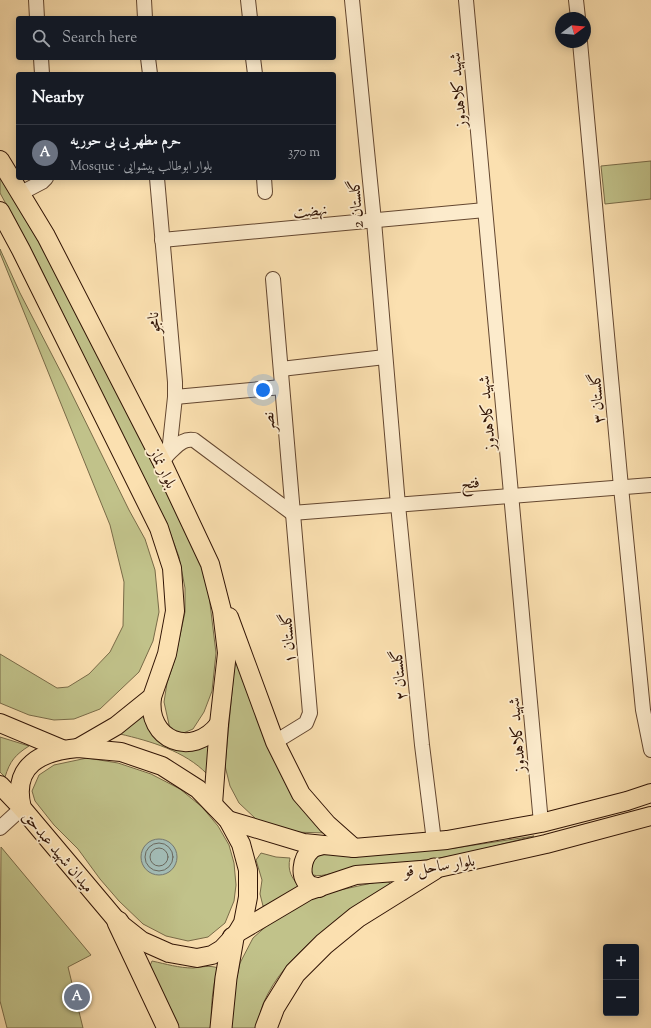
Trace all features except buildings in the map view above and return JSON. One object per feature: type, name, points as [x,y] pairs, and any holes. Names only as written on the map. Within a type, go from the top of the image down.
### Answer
[{"type":"highway","points":[[266,1028],[274,1007],[295,973],[324,944],[357,917],[434,869]]},
{"type":"highway","points":[[118,922],[168,1028]]},
{"type":"highway","points":[[221,1028],[226,978],[235,936]]},
{"type":"main road","name":"بلوار نماز","points":[[0,160],[22,193],[166,457],[210,564],[222,611],[227,653],[219,724],[213,804]]},
{"type":"main road","name":"بلوار نماز","points":[[0,211],[25,257],[159,528],[172,568],[175,611],[167,654],[152,697]]},
{"type":"main road","points":[[210,564],[275,742],[301,794],[327,824],[354,848]]},
{"type":"main road","points":[[152,697],[152,716],[162,732],[169,738],[178,741],[197,741],[206,738],[219,724]]},
{"type":"main road","points":[[0,723],[70,748],[116,726],[152,697]]},
{"type":"main road","name":"میدان شهید عبدحق","points":[[70,748],[121,752],[162,766],[198,789],[213,804],[228,820],[241,844],[248,870],[248,897],[243,923],[235,936],[222,949],[212,955],[196,958],[169,953],[142,941],[118,922],[22,808],[20,788],[22,778],[31,763],[46,754],[70,748]]},
{"type":"main road","points":[[0,785],[22,808]]},
{"type":"main road","name":"بلوار ساحل قو","points":[[228,820],[304,843],[354,848],[447,840],[541,823],[627,801],[651,793]]},
{"type":"main road","name":"بلوار ساحل قو","points":[[235,936],[308,891],[356,875],[434,869],[546,844],[651,816]]},
{"type":"main road","points":[[319,888],[309,885],[302,868],[305,857],[312,849],[323,845]]},
{"type":"street","points":[[36,0],[37,16]]},
{"type":"street","points":[[144,0],[145,16]]},
{"type":"street","points":[[248,0],[250,16]]},
{"type":"street","name":"گلستان 2","points":[[352,0],[374,221],[398,505]]},
{"type":"street","name":"شهید کلاهدوز","points":[[466,0],[541,823]]},
{"type":"street","points":[[576,0],[577,12]]},
{"type":"street","name":"گلستان ۳","points":[[581,48],[643,710],[651,750]]},
{"type":"street","points":[[41,60],[42,72]]},
{"type":"street","points":[[148,60],[150,72]]},
{"type":"street","points":[[253,60],[255,72]]},
{"type":"street","points":[[22,193],[44,180]]},
{"type":"street","name":"نامجو","points":[[158,180],[175,382],[175,397],[166,457]]},
{"type":"street","name":"نهضت","points":[[162,240],[485,210]]},
{"type":"street","name":"نصر","points":[[273,279],[292,513]]},
{"type":"street","points":[[281,369],[385,357]]},
{"type":"street","points":[[175,397],[282,387]]},
{"type":"street","points":[[166,457],[182,441],[189,439],[194,440],[292,513]]},
{"type":"street","name":"فتح","points":[[292,513],[651,485]]},
{"type":"street","name":"گلستان ۲","points":[[398,505],[422,745],[434,841]]},
{"type":"street","name":"گلستان ۱","points":[[275,742],[306,723],[310,713],[292,513]]},
{"type":"street","points":[[0,828],[22,808]]},
{"type":"green space","points":[[651,161],[651,199],[605,204],[601,166]]},
{"type":"green space","points":[[0,174],[42,240],[199,558],[208,587],[216,653],[212,691],[204,712],[193,729],[181,734],[170,729],[164,702],[167,683],[175,659],[185,612],[185,588],[179,557],[168,527],[34,255],[0,193]]},
{"type":"green space","points":[[0,249],[20,293],[145,539],[155,570],[159,612],[153,641],[139,672],[100,709],[74,719],[54,720],[29,715],[0,703],[0,654],[57,688],[68,687],[89,674],[110,652],[123,626],[124,582],[110,525],[0,253]]},
{"type":"green space","points":[[235,660],[240,661],[273,758],[292,789],[327,833],[292,832],[256,819],[239,803],[230,786],[225,766]]},
{"type":"green space","points":[[143,716],[147,726],[154,736],[210,741],[207,774],[198,766],[178,753],[143,740],[120,734]]},
{"type":"green space","points":[[0,737],[29,746],[20,752],[14,759],[5,777],[0,772]]},
{"type":"green space","points":[[87,758],[118,763],[151,774],[180,789],[202,807],[218,826],[229,845],[234,863],[236,885],[234,901],[225,923],[208,937],[188,941],[166,936],[143,924],[119,901],[100,879],[78,849],[54,825],[35,801],[32,791],[39,775],[54,765]]},
{"type":"green space","points":[[534,836],[446,857],[352,868],[317,876],[313,875],[311,871],[314,855],[408,852],[455,848]]},
{"type":"green space","points":[[1,847],[91,955],[68,967],[83,1028],[7,1028],[0,1001]]},
{"type":"green space","points":[[261,853],[276,857],[290,858],[289,867],[291,874],[301,888],[267,906],[263,906],[260,894],[262,880],[256,860]]},
{"type":"green space","points":[[386,880],[391,884],[318,936],[286,967],[273,985],[263,1004],[257,1028],[231,1028],[234,990],[240,963],[253,938],[271,922],[313,898],[340,890]]},
{"type":"green space","points":[[152,961],[172,966],[193,968],[209,966],[218,968],[212,998],[211,1028],[176,1028],[149,968]]},
{"type":"water","points":[[159,839],[169,842],[174,847],[177,857],[174,867],[169,872],[159,875],[149,872],[144,867],[141,857],[144,847],[149,842]]},
{"type":"place","name":"حرم مطهر بی بی حوریه","points":[[77,997]]}]
